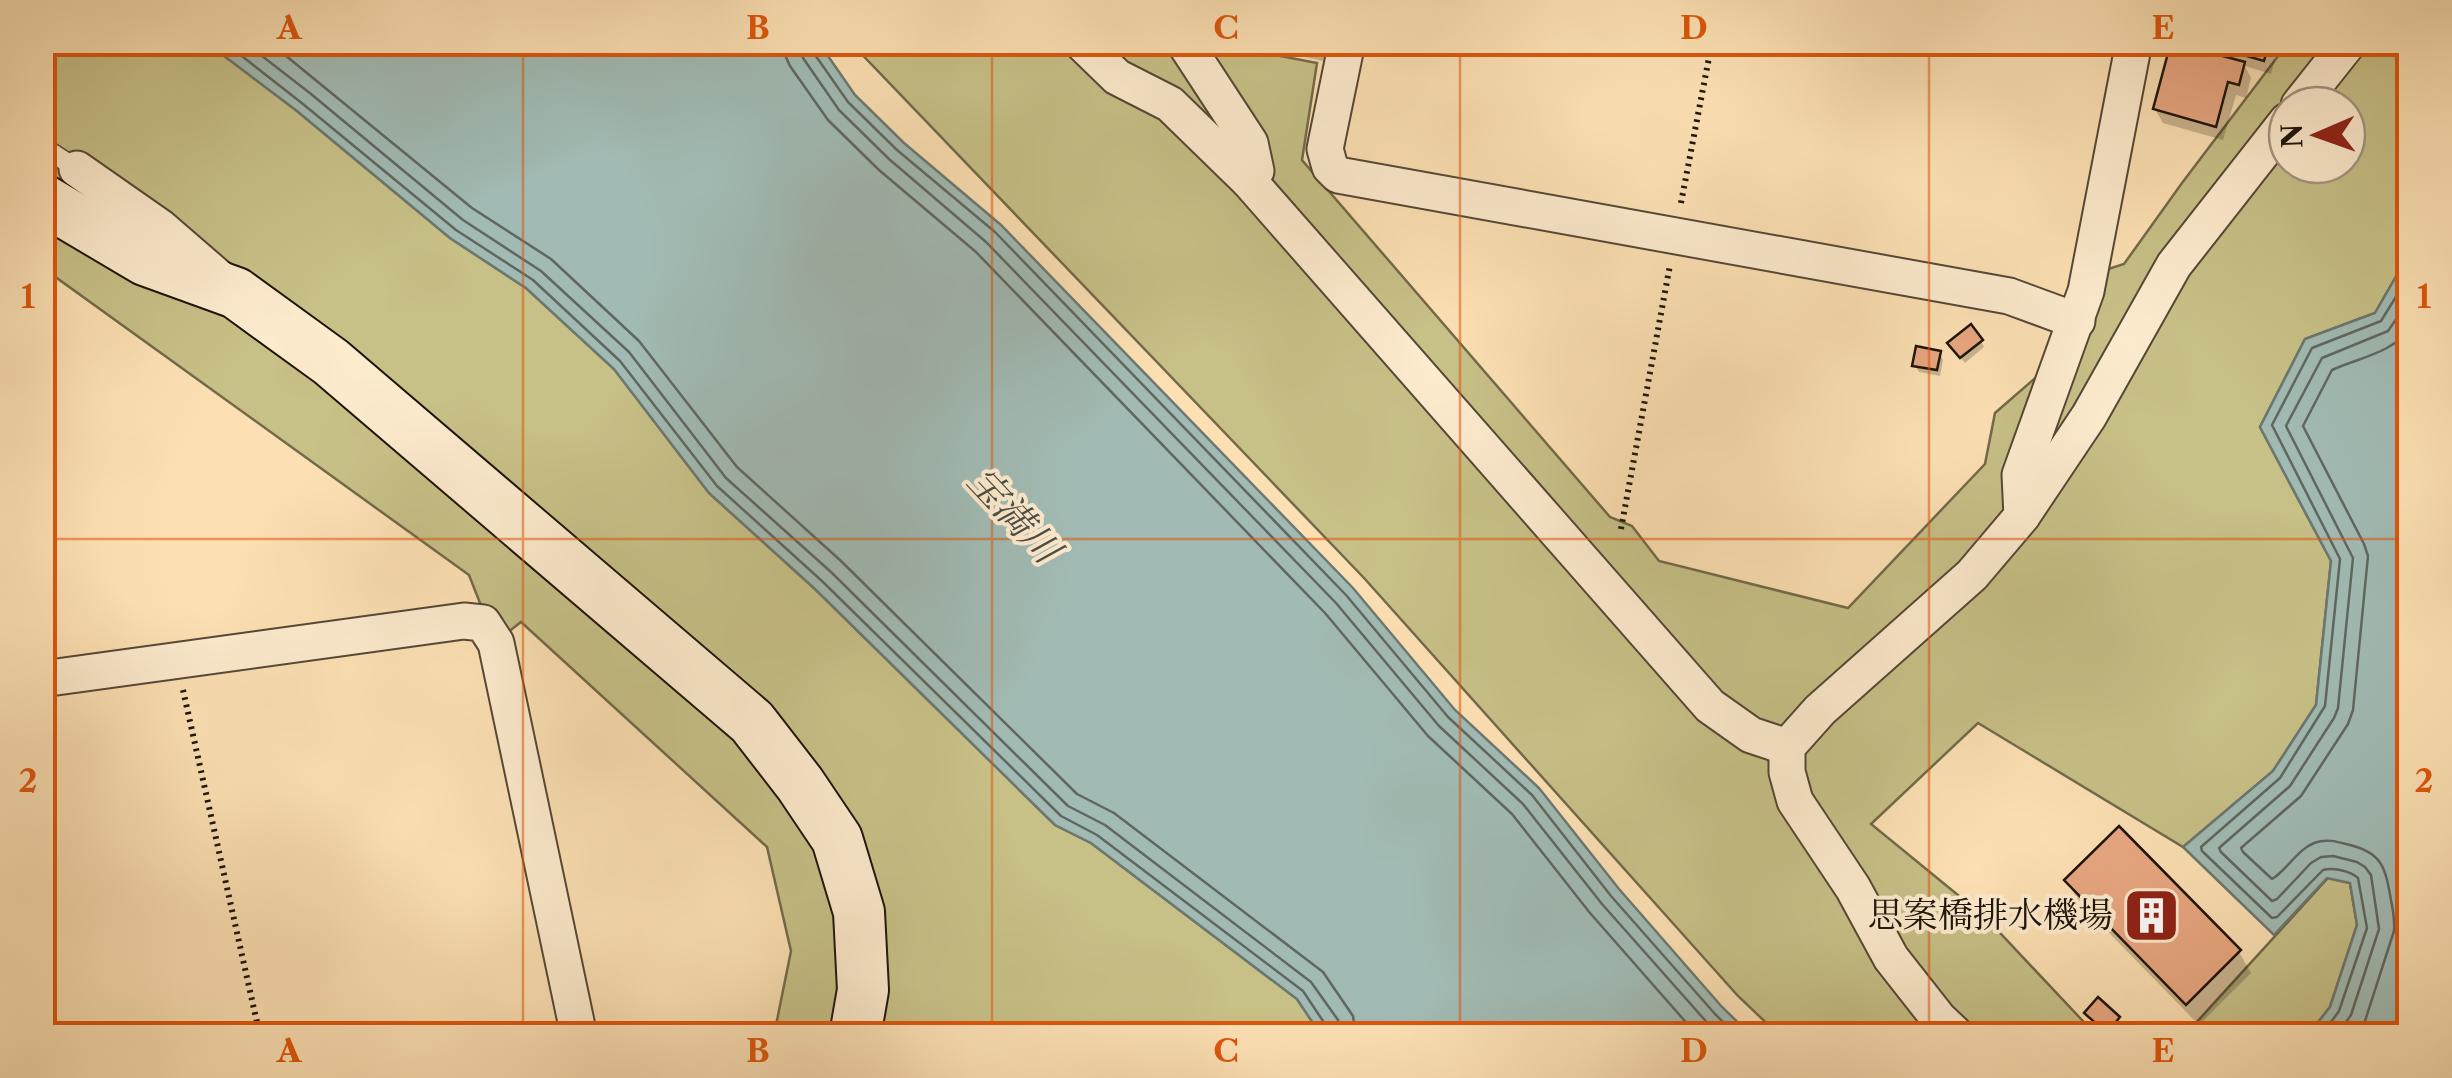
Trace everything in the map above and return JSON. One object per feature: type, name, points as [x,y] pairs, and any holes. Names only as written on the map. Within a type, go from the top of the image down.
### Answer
[{"type":"street","points":[[1080,42],[1117,77],[1170,104],[1249,181],[1710,706],[1752,735],[1787,747]]},
{"type":"street","points":[[1184,42],[1250,143],[1256,171],[1249,181]]},
{"type":"street","points":[[1347,42],[1325,149],[1330,167],[1338,175],[2009,296],[2077,321]]},
{"type":"street","points":[[2022,516],[2020,476],[2086,291],[2134,42]]},
{"type":"street","points":[[2315,85],[2348,42]]},
{"type":"street","points":[[1957,1036],[1891,958],[1853,888],[1795,801],[1787,772],[1787,747],[1820,710],[1972,574],[2022,516],[2089,416],[2174,265],[2267,146]]},
{"type":"street","points":[[60,184],[146,260],[236,293],[332,362],[752,722],[836,839],[859,912],[863,990],[854,1036]]},
{"type":"street","points":[[42,679],[464,621],[483,623],[496,644],[579,1036]]},
{"type":"lane","points":[[42,146],[60,184]]},
{"type":"path","points":[[1621,528],[1712,42]]},
{"type":"path","points":[[177,662],[260,1036]]},
{"type":"shaded area","points":[[1178,42],[1190,56],[1223,45],[1317,63],[1302,160],[1610,517],[1632,526],[1659,561],[1848,608],[1985,464],[1995,413],[2080,339],[2102,271],[2124,264],[2288,43],[2409,43],[2409,254],[2375,313],[2305,339],[2260,427],[2331,561],[2316,705],[2273,771],[2183,847],[1978,723],[1871,824],[1986,918],[2096,1035],[1920,1035],[1908,1024],[1892,1035],[1779,1035],[1738,996],[1364,578],[851,43]]},
{"type":"shaded area","points":[[43,43],[207,43],[297,111],[450,238],[526,288],[614,369],[709,493],[815,589],[1055,825],[1091,843],[1297,999],[1321,1035],[774,1035],[791,951],[767,847],[521,622],[503,636],[480,603],[469,575],[43,268]]},
{"type":"shaded area","points":[[2328,878],[2350,883],[2357,925],[2330,1007],[2308,1035],[2184,1036]]},
{"type":"water","name":"宝満川","points":[[207,43],[819,43],[855,95],[904,143],[1001,225],[1353,588],[1455,710],[1539,788],[1619,889],[1751,1035],[1321,1035],[1297,999],[1091,843],[1055,825],[815,589],[709,493],[614,369],[526,288],[450,238],[297,111]]},
{"type":"water","points":[[2409,254],[2409,1035],[2308,1035],[2330,1007],[2357,925],[2350,883],[2327,878],[2274,935],[2183,847],[2273,771],[2316,705],[2331,561],[2260,427],[2305,339],[2375,313]]},
{"type":"building","points":[[1291,42],[1322,42],[1320,49]]},
{"type":"building","points":[[2171,42],[2245,62],[2239,85],[2228,82],[2216,127],[2153,109]]},
{"type":"building","points":[[2224,42],[2269,42],[2264,61],[2222,49]]},
{"type":"building","points":[[1971,324],[1983,340],[1960,358],[1947,343]]},
{"type":"building","points":[[1916,346],[1941,351],[1937,370],[1912,366]]},
{"type":"building","name":"思案橋排水機場","points":[[2119,826],[2241,950],[2186,1005],[2064,880]]},
{"type":"building","points":[[2098,997],[2120,1017],[2107,1033],[2084,1013]]},
{"type":"place","name":"思案橋排水機場","points":[[2152,915]]}]
